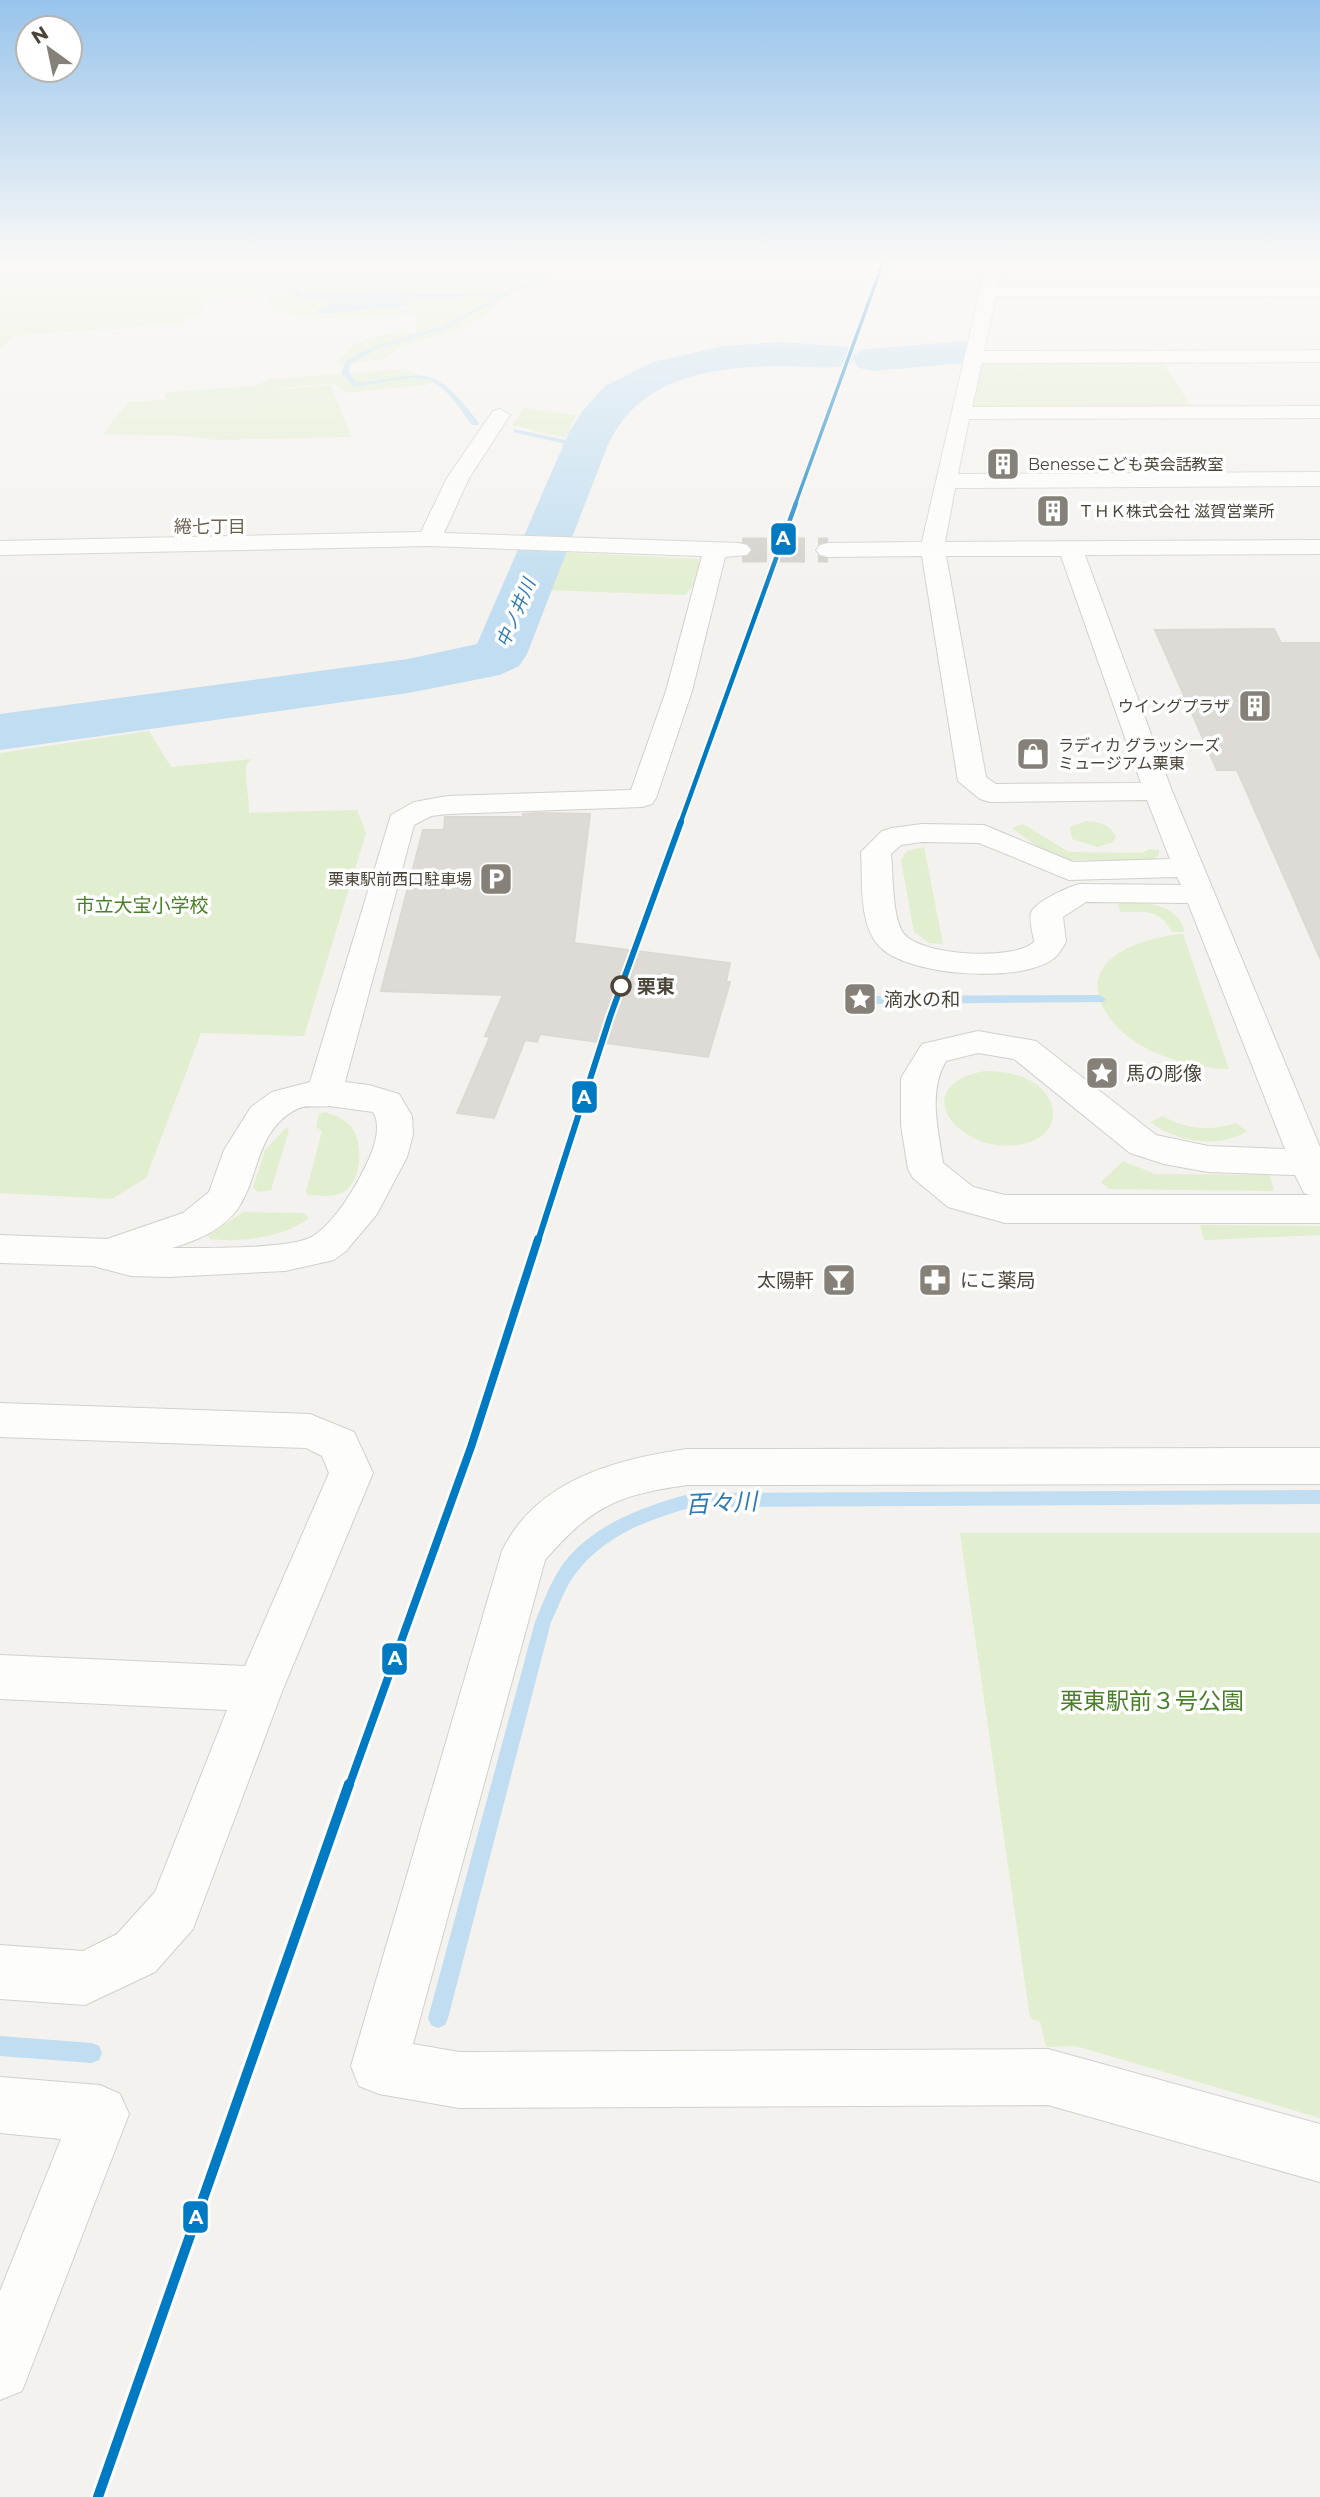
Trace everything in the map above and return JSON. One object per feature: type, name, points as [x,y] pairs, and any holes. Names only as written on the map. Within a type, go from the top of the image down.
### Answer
[{"type":"street","points":[[971,377],[945,481],[933,550],[972,781],[990,793],[1158,791]]},
{"type":"street","points":[[963,413],[1320,412]]},
{"type":"street","points":[[429,539],[458,478],[500,415]]},
{"type":"street","points":[[945,481],[1320,479]]},
{"type":"street","points":[[0,548],[429,539],[729,551],[642,798],[448,805],[424,808],[401,821],[324,1095]]},
{"type":"street","points":[[828,550],[1320,547]]},
{"type":"street","points":[[1071,550],[1158,791],[1316,1172]]},
{"type":"street","points":[[922,833],[984,834],[1069,871],[1194,881],[1080,893],[1046,913],[1050,942],[1041,954],[1010,962],[940,961],[903,952],[889,938],[883,920],[876,852],[892,837],[922,833]]},
{"type":"street","points":[[1316,1172],[1161,1151],[1143,1144],[1024,1049],[978,1042],[934,1052],[918,1078],[919,1125],[926,1169],[961,1197],[1005,1209],[1320,1209]]},
{"type":"street","points":[[0,1249],[108,1253],[131,1261],[164,1262],[286,1257],[320,1250],[345,1230],[363,1208],[390,1153],[394,1116],[386,1103],[366,1096],[297,1096],[274,1105],[242,1148],[224,1200],[200,1222],[176,1234],[132,1244],[108,1253]]},
{"type":"street","points":[[0,1420],[310,1431],[339,1444],[351,1473],[259,1689],[174,1910],[136,1953],[85,1978],[0,1972]]},
{"type":"street","points":[[1320,1467],[687,1467],[632,1474],[584,1494],[553,1517],[525,1551],[379,2066],[459,2080],[1048,2077],[1320,2153]]},
{"type":"street","points":[[0,1677],[259,1689]]},
{"type":"street","points":[[0,2105],[100,2114],[0,2369]]},
{"type":"green space","points":[[423,377],[435,381],[427,385],[346,393],[334,383],[244,392],[331,385],[351,437],[216,440],[185,436],[103,434],[128,402],[166,400],[164,394],[170,392],[254,386],[271,379]]},
{"type":"green space","points":[[979,377],[1173,377],[1192,408],[982,409],[973,405]]},
{"type":"green space","points":[[524,408],[576,415],[565,438],[512,425]]},
{"type":"green space","points":[[559,552],[700,559],[695,584],[685,595],[542,590]]},
{"type":"green space","name":"市立大宝小学校","points":[[149,731],[171,767],[252,759],[246,765],[249,813],[357,810],[366,833],[304,1036],[201,1033],[146,1178],[112,1199],[0,1193],[0,753]]},
{"type":"green space","points":[[1086,821],[1107,826],[1116,837],[1113,842],[1098,847],[1072,839],[1070,827]]},
{"type":"green space","points":[[1023,824],[1069,852],[1142,853],[1149,849],[1159,850],[1159,855],[1150,861],[1068,860],[1050,856],[1012,828]]},
{"type":"green space","points":[[924,847],[943,944],[929,943],[914,932],[901,860],[907,851]]},
{"type":"green space","points":[[1117,902],[1148,904],[1167,909],[1175,914],[1185,932],[1172,932],[1168,924],[1151,913],[1121,912]]},
{"type":"green space","points":[[1183,934],[1229,1069],[1198,1066],[1151,1051],[1124,1033],[1113,1022],[1101,1002],[1098,985],[1102,970],[1112,958],[1145,941]]},
{"type":"green space","points":[[984,1071],[1014,1074],[1041,1088],[1052,1105],[1051,1123],[1046,1131],[1027,1143],[1005,1146],[983,1142],[965,1133],[951,1120],[945,1106],[947,1092],[959,1080]]},
{"type":"green space","points":[[325,1112],[344,1120],[353,1129],[359,1146],[358,1167],[356,1176],[345,1191],[333,1196],[308,1195],[306,1192],[322,1131],[316,1127],[319,1114]]},
{"type":"green space","points":[[1163,1116],[1199,1128],[1236,1123],[1247,1131],[1224,1140],[1198,1141],[1173,1134],[1150,1122]]},
{"type":"green space","points":[[286,1128],[289,1130],[271,1190],[258,1192],[253,1188],[265,1150]]},
{"type":"green space","points":[[1123,1161],[1155,1174],[1270,1175],[1274,1191],[1109,1189],[1101,1182]]},
{"type":"green space","points":[[243,1212],[304,1213],[309,1218],[288,1230],[262,1237],[210,1239],[208,1236]]},
{"type":"green space","points":[[1200,1225],[1320,1226],[1320,1235],[1204,1240]]},
{"type":"green space","name":"栗東駅前３号公園","points":[[960,1533],[1320,1533],[1320,2118],[1076,2046],[1046,2047],[1040,2022],[1030,2018]]},
{"type":"building","name":"ウイングプラザ","points":[[1274,629],[1281,643],[1320,643],[1320,958],[1237,770],[1217,770],[1155,630]]},
{"type":"building","points":[[523,814],[590,814],[574,943],[730,963],[726,982],[730,982],[708,1057],[540,1034],[537,1042],[525,1040],[494,1118],[457,1113],[490,1037],[485,1036],[503,995],[381,991],[423,830],[444,830],[445,817],[523,817]]},
{"type":"waterway","points":[[348,377],[354,385],[417,377]]},
{"type":"waterway","points":[[425,377],[445,387],[475,423]]},
{"type":"waterway","name":"中ノ井川","points":[[0,732],[408,676],[480,663],[500,654],[591,432],[599,418],[620,395],[653,377]]},
{"type":"waterway","points":[[517,431],[584,446]]},
{"type":"waterway","points":[[870,1000],[1100,999]]},
{"type":"waterway","name":"百々川","points":[[438,2018],[543,1622],[570,1568],[582,1554],[610,1532],[642,1516],[693,1500],[1320,1497]]},
{"type":"waterway","name":"百々川","points":[[0,2046],[92,2053]]},
{"type":"tunnel","points":[[742,550],[828,550]]},
{"type":"transit line","name":"A","points":[[98,2497],[264,2021],[471,1447],[610,1017],[842,377]]},
{"type":"place","name":"Benesseこども英会話教室","points":[[1003,464]]},
{"type":"place","name":"ＴＨＫ株式会社 滋賀営業所","points":[[1053,511]]},
{"type":"place","name":"ウイングプラザ","points":[[1255,706]]},
{"type":"place","name":"ラディカ グラッシーズ ミュージアム栗東","points":[[1033,754]]},
{"type":"place","name":"栗東駅前西口駐車場","points":[[496,879]]},
{"type":"place","name":"栗東","points":[[621,986]]},
{"type":"place","name":"滴水の和","points":[[860,999]]},
{"type":"place","name":"馬の彫像","points":[[1102,1073]]},
{"type":"place","name":"太陽軒","points":[[839,1280]]},
{"type":"place","name":"にこ薬局","points":[[935,1280]]},
{"type":"district","name":"綣七丁目","points":[[210,527]]}]
